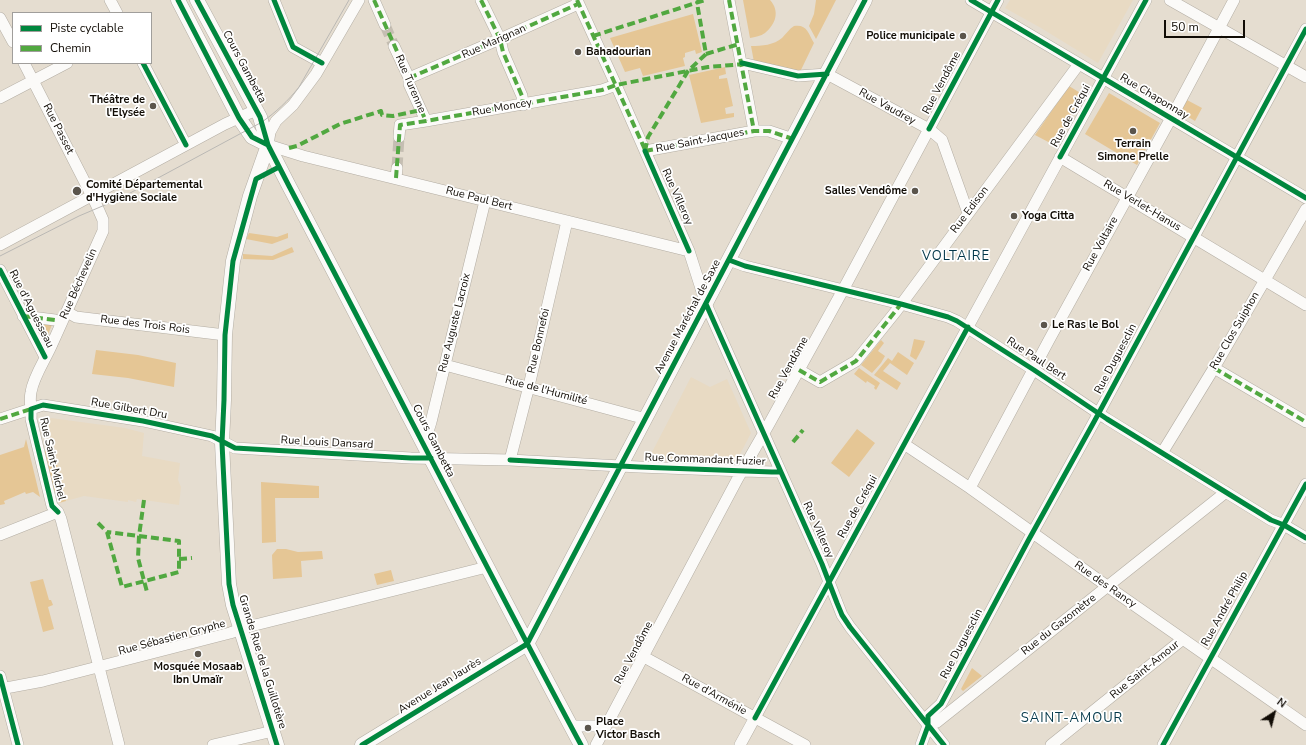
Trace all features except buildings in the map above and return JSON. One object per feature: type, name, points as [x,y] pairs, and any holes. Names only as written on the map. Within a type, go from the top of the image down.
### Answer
[{"type":"main road","points":[[178,0],[239,118],[252,137],[268,146]]},
{"type":"main road","name":"Cours Gambetta","points":[[198,0],[262,122],[268,146],[581,745]]},
{"type":"main road","name":"Avenue Maréchal de Saxe","points":[[527,644],[865,0]]},
{"type":"main road","name":"Grande Rue de la Guillotière","points":[[268,146],[254,184],[233,260],[225,335],[222,442],[228,584],[240,630],[273,731],[276,745]]},
{"type":"main road","name":"Avenue Jean Jaurès","points":[[362,745],[527,644]]},
{"type":"street","points":[[110,0],[116,12]]},
{"type":"street","points":[[274,0],[293,46],[322,63]]},
{"type":"street","points":[[268,146],[270,132],[276,121],[302,94],[359,0]]},
{"type":"street","points":[[374,0],[385,26]]},
{"type":"street","points":[[481,0],[500,39],[503,52],[522,96],[523,104]]},
{"type":"street","name":"Rue Saint-Jacques","points":[[730,0],[754,131]]},
{"type":"street","name":"Rue Chaponnay","points":[[970,0],[1306,198]]},
{"type":"street","name":"Rue Vendôme","points":[[596,745],[742,471],[843,290],[998,0]]},
{"type":"street","name":"Rue de Créqui","points":[[740,745],[1146,0]]},
{"type":"street","points":[[1170,0],[1306,77]]},
{"type":"street","name":"Rue Voltaire","points":[[970,488],[1234,0]]},
{"type":"street","name":"Rue Marignan","points":[[405,73],[500,39],[578,2]]},
{"type":"street","name":"Rue Villeroy","points":[[578,2],[689,251],[706,304],[829,580],[842,615],[926,720],[944,745]]},
{"type":"street","points":[[0,18],[12,40]]},
{"type":"street","name":"Rue Duguesclin","points":[[921,745],[926,720],[941,704],[1306,29]]},
{"type":"street","name":"Rue Turenne","points":[[394,46],[408,84],[426,121]]},
{"type":"street","points":[[742,63],[798,76],[827,74]]},
{"type":"street","name":"Rue Passet","points":[[25,64],[92,196]]},
{"type":"street","points":[[0,98],[65,64]]},
{"type":"street","points":[[144,64],[186,145]]},
{"type":"street","name":"Rue Edison","points":[[799,370],[820,382],[856,361],[901,304],[1079,64]]},
{"type":"street","name":"Rue Vaudrey","points":[[827,74],[929,130],[942,140],[968,213]]},
{"type":"street","name":"Rue Moncey","points":[[399,137],[400,125],[602,90],[616,85]]},
{"type":"street","points":[[0,245],[186,145],[256,110]]},
{"type":"street","name":"Rue Saint-Jacques","points":[[645,151],[754,131],[770,131],[793,139]]},
{"type":"street","name":"Rue Paul Bert","points":[[268,146],[303,156],[397,173],[485,201],[689,251]]},
{"type":"street","name":"Rue Verlet-Hanus","points":[[1060,157],[1306,305]]},
{"type":"street","name":"Rue Béchevelin","points":[[31,409],[29,400],[31,390],[39,370],[103,231],[103,220],[92,196]]},
{"type":"street","name":"Rue Auguste Lacroix","points":[[424,444],[431,422],[485,201]]},
{"type":"street","name":"Rue Clos Suiphon","points":[[1162,453],[1214,368],[1306,209]]},
{"type":"street","name":"Rue Bonnefoi","points":[[510,460],[529,386],[567,221]]},
{"type":"street","name":"Rue Paul Bert","points":[[729,260],[745,266],[948,317],[968,327],[1162,453],[1271,520],[1284,524],[1306,538]]},
{"type":"street","name":"Rue d'Aguesseau","points":[[0,270],[45,358]]},
{"type":"street","name":"Rue des Trois Rois","points":[[67,312],[76,317],[225,335]]},
{"type":"street","points":[[23,316],[55,320]]},
{"type":"street","name":"Rue de l'Humilité","points":[[445,365],[529,386],[646,419]]},
{"type":"street","points":[[1214,368],[1306,422]]},
{"type":"street","name":"Rue Gilbert Dru","points":[[31,409],[43,405],[143,421],[212,436],[222,442]]},
{"type":"street","points":[[0,418],[31,409]]},
{"type":"street","name":"Rue Saint-Michel","points":[[31,409],[31,419],[52,506],[58,512],[118,745]]},
{"type":"street","name":"Rue Louis Dansard","points":[[222,442],[240,449],[431,458]]},
{"type":"street","name":"Rue des Rancy","points":[[904,444],[970,488],[1032,534],[1306,725]]},
{"type":"street","name":"Rue Commandant Fuzier","points":[[431,458],[780,472]]},
{"type":"street","name":"Rue André Philip","points":[[1163,745],[1306,484]]},
{"type":"street","name":"Rue du Gazomètre","points":[[926,720],[937,722],[1226,492]]},
{"type":"street","points":[[0,535],[58,512]]},
{"type":"street","name":"Rue Sébastien Gryphe","points":[[2,689],[43,681],[99,667],[487,567]]},
{"type":"street","name":"Rue Saint-Amour","points":[[1051,745],[1183,639]]},
{"type":"street","name":"Rue d’Arménie","points":[[644,657],[805,745]]},
{"type":"street","points":[[0,676],[2,689],[18,745]]},
{"type":"street","points":[[571,726],[606,726]]},
{"type":"street","points":[[213,745],[273,731]]},
{"type":"shaded area","points":[[743,0],[770,0],[773,4],[776,13],[774,22],[772,26],[763,34],[750,38]]},
{"type":"shaded area","points":[[816,0],[836,0],[816,39],[809,26],[814,14]]},
{"type":"shaded area","points":[[1010,0],[1133,0],[1098,63],[1005,8]]},
{"type":"shaded area","points":[[693,14],[702,52],[696,54],[695,50],[685,53],[685,57],[683,58],[685,66],[643,76],[640,68],[625,72],[610,38]]},
{"type":"shaded area","points":[[794,26],[802,26],[807,30],[814,43],[800,72],[754,62],[751,46],[772,44],[782,38]]},
{"type":"shaded area","points":[[725,67],[726,74],[719,76],[719,79],[727,78],[733,106],[725,108],[726,114],[734,113],[734,117],[701,123],[689,75]]},
{"type":"shaded area","points":[[1069,86],[1082,94],[1054,145],[1035,135]]},
{"type":"shaded area","points":[[1109,93],[1160,123],[1137,165],[1085,134]]},
{"type":"shaded area","points":[[1187,100],[1202,108],[1195,121],[1180,112]]},
{"type":"shaded area","points":[[249,233],[277,237],[288,233],[288,238],[272,244],[246,239]]},
{"type":"shaded area","points":[[292,247],[294,252],[273,260],[243,259],[243,254],[272,256]]},
{"type":"shaded area","points":[[27,319],[53,322],[45,342],[41,344]]},
{"type":"shaded area","points":[[914,339],[925,341],[916,360],[910,356]]},
{"type":"shaded area","points":[[881,340],[884,343],[878,351],[885,356],[872,373],[861,365]]},
{"type":"shaded area","points":[[96,350],[138,355],[176,363],[174,387],[128,378],[92,374]]},
{"type":"shaded area","points":[[898,352],[914,363],[907,375],[890,363],[883,371],[901,383],[897,390],[874,375],[888,358],[892,361]]},
{"type":"shaded area","points":[[859,368],[880,383],[876,390],[874,388],[875,386],[867,381],[866,383],[854,374]]},
{"type":"shaded area","points":[[691,377],[710,387],[727,379],[751,433],[736,462],[649,458]]},
{"type":"shaded area","points":[[51,418],[125,428],[144,433],[142,456],[180,463],[178,480],[181,487],[179,505],[137,499],[136,502],[128,500],[128,502],[84,496],[66,501],[46,423]]},
{"type":"shaded area","points":[[857,429],[875,443],[849,477],[831,463]]},
{"type":"shaded area","points":[[26,439],[40,497],[33,492],[26,494],[25,492],[4,501],[5,504],[0,505],[0,455],[24,447]]},
{"type":"shaded area","points":[[53,449],[66,501],[59,503],[56,491],[50,492],[41,452]]},
{"type":"shaded area","points":[[261,482],[319,486],[319,498],[275,498],[276,542],[262,543]]},
{"type":"shaded area","points":[[277,549],[286,549],[298,552],[322,551],[323,559],[301,561],[302,577],[273,579],[272,555]]},
{"type":"shaded area","points":[[391,570],[394,581],[377,585],[374,574]]},
{"type":"shaded area","points":[[43,579],[49,600],[51,600],[53,605],[48,607],[54,629],[43,632],[30,582]]},
{"type":"shaded area","points":[[972,668],[982,676],[963,691],[961,689]]},
{"type":"tunnel","points":[[385,25],[394,46]]},
{"type":"tunnel","points":[[397,168],[399,137]]},
{"type":"tram line","points":[[0,256],[79,216],[119,199],[262,122],[282,106],[299,87],[349,0]]},
{"type":"marked path","points":[[374,0],[409,78],[409,84],[426,121]]},
{"type":"marked path","points":[[481,0],[500,39],[503,52],[522,96],[523,105]]},
{"type":"marked path","points":[[577,0],[647,154]]},
{"type":"marked path","points":[[645,151],[648,137],[688,71],[706,54],[697,3],[699,0]]},
{"type":"marked path","points":[[593,36],[705,0]]},
{"type":"marked path","points":[[729,0],[754,131]]},
{"type":"marked path","points":[[409,78],[578,4]]},
{"type":"marked path","points":[[706,54],[739,44]]},
{"type":"marked path","points":[[396,178],[400,125],[602,90],[616,85],[708,67],[744,64]]},
{"type":"marked path","points":[[289,148],[297,146],[340,124],[381,111],[382,115],[393,116],[421,110]]},
{"type":"marked path","points":[[645,151],[754,131],[769,131],[793,139]]},
{"type":"marked path","points":[[799,370],[820,382],[856,361],[901,304]]},
{"type":"marked path","points":[[23,316],[55,320]]},
{"type":"marked path","points":[[1214,368],[1306,422]]},
{"type":"marked path","points":[[0,419],[31,409],[31,412]]},
{"type":"marked path","points":[[793,442],[803,430]]},
{"type":"marked path","points":[[144,500],[139,536],[138,558],[147,592]]},
{"type":"marked path","points":[[98,523],[107,532],[122,587],[179,572],[179,541],[107,532]]},
{"type":"marked path","points":[[179,559],[192,558]]},
{"type":"cycle path","points":[[178,0],[239,118],[252,137],[268,145]]},
{"type":"cycle path","points":[[197,0],[260,117],[268,145],[289,186],[507,606],[581,745]]},
{"type":"cycle path","points":[[274,0],[293,47],[322,63]]},
{"type":"cycle path","points":[[527,644],[865,0]]},
{"type":"cycle path","points":[[971,0],[1306,198]]},
{"type":"cycle path","points":[[929,129],[998,0]]},
{"type":"cycle path","points":[[1060,157],[1146,0]]},
{"type":"cycle path","points":[[921,745],[928,726],[928,716],[941,704],[1306,29]]},
{"type":"cycle path","points":[[742,63],[798,76],[827,74]]},
{"type":"cycle path","points":[[144,64],[186,145]]},
{"type":"cycle path","points":[[645,151],[689,251]]},
{"type":"cycle path","points":[[277,745],[233,605],[229,584],[222,443],[225,335],[233,261],[256,179],[279,167]]},
{"type":"cycle path","points":[[729,260],[745,266],[901,304],[948,317],[957,321],[1107,419],[1271,520],[1284,525],[1306,538]]},
{"type":"cycle path","points":[[0,270],[45,357]]},
{"type":"cycle path","points":[[706,304],[822,564],[842,615],[944,745]]},
{"type":"cycle path","points":[[755,718],[968,327]]},
{"type":"cycle path","points":[[58,512],[52,506],[31,419],[31,409],[43,405],[143,421],[212,436],[235,448],[431,458]]},
{"type":"cycle path","points":[[510,460],[639,467],[780,472]]},
{"type":"cycle path","points":[[1163,745],[1306,484]]},
{"type":"cycle path","points":[[362,745],[527,644]]},
{"type":"cycle path","points":[[0,676],[18,745]]},
{"type":"place","name":"Police municipale","points":[[963,36]]},
{"type":"place","name":"Bahadourian","points":[[578,52]]},
{"type":"place","name":"Théâtre de l'Elysée","points":[[153,106]]},
{"type":"place","name":"Terrain Simone Prelle","points":[[1133,131]]},
{"type":"place","name":"Comité Départemental d'Hygiène Sociale","points":[[77,191]]},
{"type":"place","name":"Salles Vendôme","points":[[915,191]]},
{"type":"place","name":"Yoga Citta","points":[[1014,216]]},
{"type":"place","name":"Le Ras le Bol","points":[[1044,325]]},
{"type":"place","name":"Mosquée Mosaab Ibn Umaïr","points":[[198,654]]},
{"type":"place","name":"Place Victor Basch","points":[[588,728]]},
{"type":"district","name":"VOLTAIRE","points":[[956,257]]},
{"type":"district","name":"SAINT-AMOUR","points":[[1072,719]]}]
